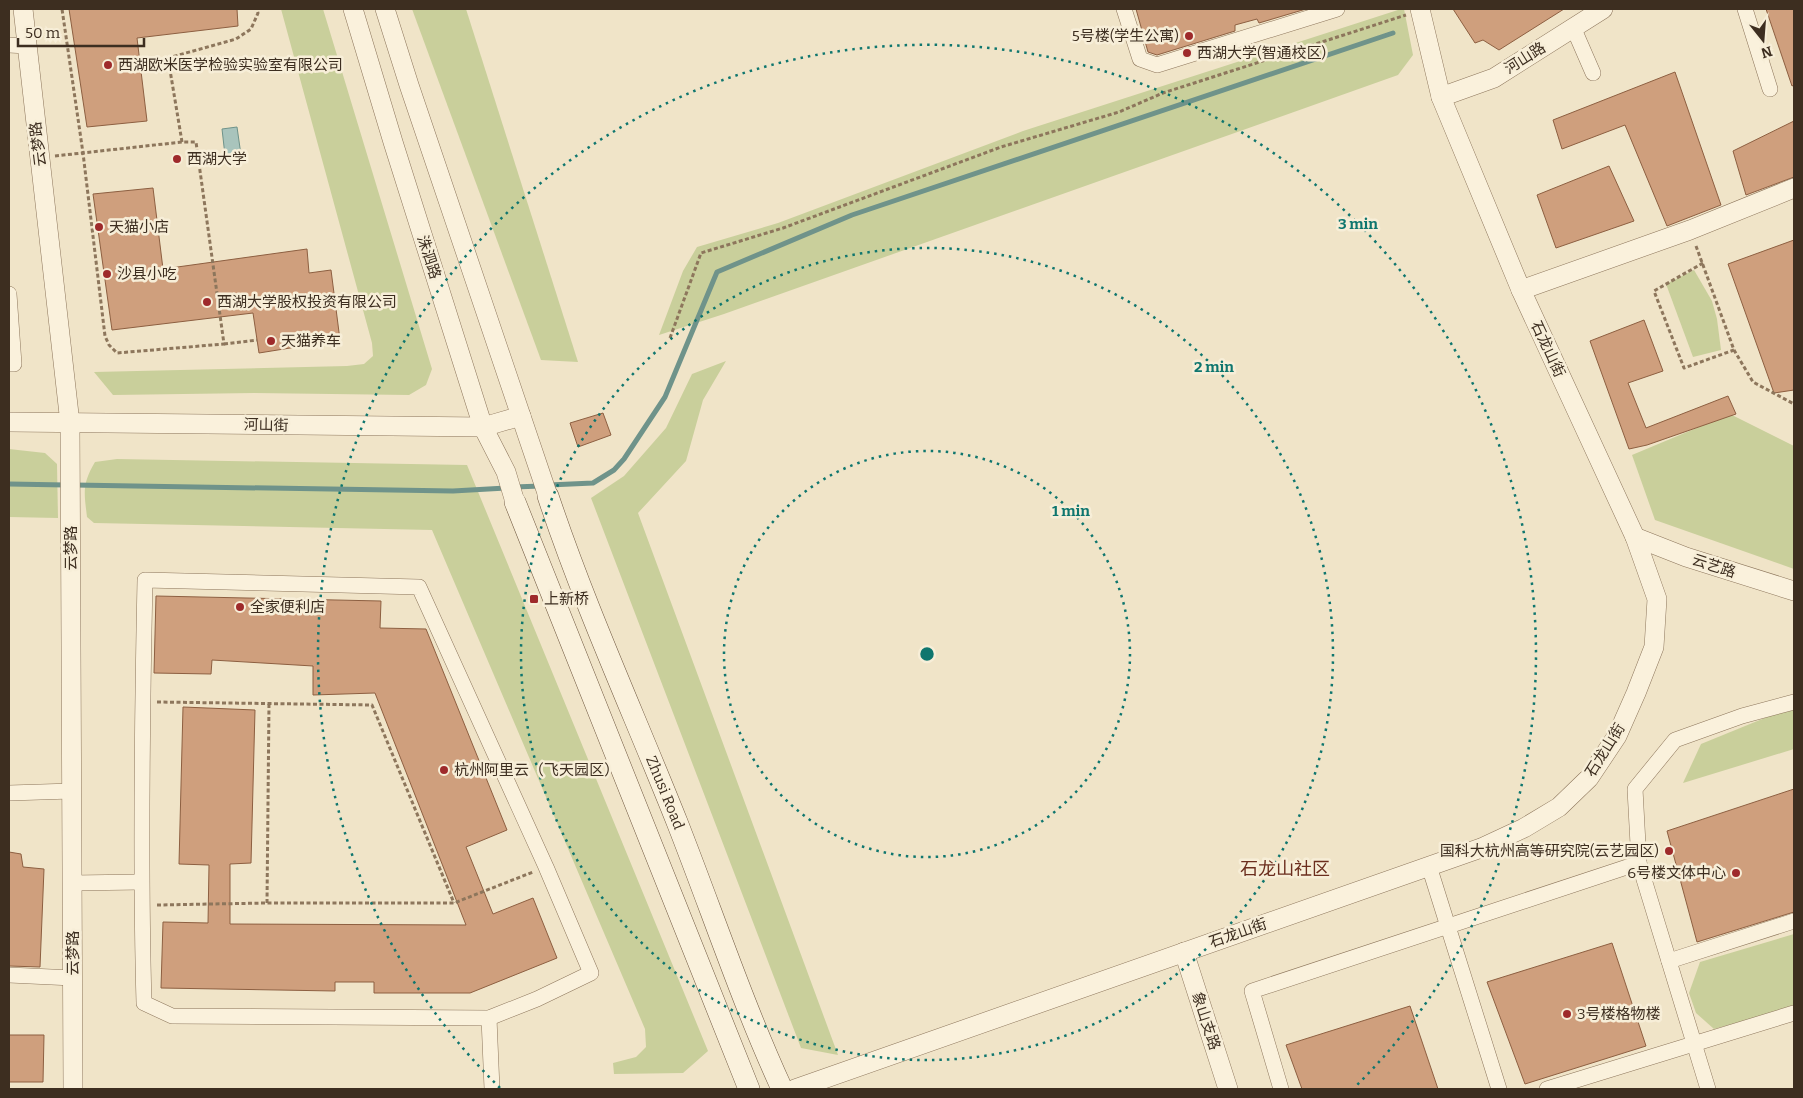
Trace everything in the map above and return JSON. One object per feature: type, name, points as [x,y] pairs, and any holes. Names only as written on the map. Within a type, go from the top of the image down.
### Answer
[{"type":"main road","name":"Zhusi Road","points":[[548,496],[567,552],[677,824],[759,1039],[782,1089]]},
{"type":"main road","name":"Zhusi Road","points":[[515,502],[749,1089]]},
{"type":"street","name":"云梦路","points":[[23,9],[18,46],[40,157],[70,423],[73,1089]]},
{"type":"street","name":"洙泗路","points":[[353,9],[483,427],[506,472],[515,502]]},
{"type":"street","points":[[385,9],[412,95],[548,496]]},
{"type":"street","points":[[1124,9],[1140,59],[1157,65],[1337,9]]},
{"type":"street","name":"河山路","points":[[1441,97],[1494,78],[1603,9]]},
{"type":"street","points":[[1744,9],[1770,89]]},
{"type":"street","name":"石龙山街","points":[[795,1089],[1481,848],[1524,828],[1559,807],[1589,778],[1616,736],[1636,694],[1654,647],[1657,599],[1635,537],[1521,290],[1441,97],[1420,10]]},
{"type":"street","points":[[1573,28],[1593,73]]},
{"type":"street","points":[[1521,290],[1690,230],[1794,188]]},
{"type":"street","points":[[9,294],[14,364],[9,364]]},
{"type":"street","name":"河山街","points":[[9,422],[483,427],[521,416]]},
{"type":"street","name":"云艺路","points":[[1635,537],[1686,557],[1794,591]]},
{"type":"street","points":[[145,580],[419,587],[546,867],[591,973],[489,1018],[172,1016],[144,1003],[141,882],[142,702],[145,580]]},
{"type":"street","points":[[1708,1089],[1639,863],[1635,789],[1675,740],[1742,716],[1794,702]]},
{"type":"street","points":[[9,793],[72,791]]},
{"type":"street","points":[[1281,1089],[1252,991],[1639,863]]},
{"type":"street","points":[[1429,866],[1499,1089]]},
{"type":"street","points":[[72,882],[141,882]]},
{"type":"street","points":[[1669,960],[1794,922]]},
{"type":"street","name":"象山支路","points":[[1184,952],[1228,1089]]},
{"type":"street","points":[[9,975],[73,978]]},
{"type":"street","points":[[1546,1089],[1794,1013]]},
{"type":"street","points":[[489,1018],[492,1089]]},
{"type":"path","points":[[62,9],[83,154],[105,336],[109,345],[117,353],[257,340]]},
{"type":"path","points":[[182,142],[168,58],[236,39],[251,29],[258,13],[257,9]]},
{"type":"path","points":[[670,338],[701,253],[783,228],[1000,147],[1119,112],[1162,93],[1420,10]]},
{"type":"path","points":[[40,157],[196,142],[224,344]]},
{"type":"path","points":[[1690,230],[1734,350],[1753,382],[1794,404]]},
{"type":"path","points":[[1703,263],[1654,291],[1684,368],[1734,350]]},
{"type":"path","points":[[142,702],[372,705],[454,903]]},
{"type":"path","points":[[267,903],[269,703]]},
{"type":"path","points":[[142,906],[267,903],[454,903],[546,867]]},
{"type":"green space","points":[[281,9],[323,9],[432,369],[426,385],[409,395],[254,393],[113,395],[94,372],[347,366],[364,364],[373,356],[372,343]]},
{"type":"green space","points":[[412,9],[466,9],[578,362],[541,360]]},
{"type":"green space","points":[[1404,9],[1413,55],[1398,75],[724,314],[659,335],[683,271],[697,247],[778,223],[1023,131]]},
{"type":"green space","points":[[1694,270],[1712,301],[1717,319],[1721,350],[1693,357],[1666,284]]},
{"type":"green space","points":[[726,361],[703,400],[686,461],[638,513],[838,1055],[801,1048],[591,498],[624,476],[666,428],[692,374]]},
{"type":"green space","points":[[1730,414],[1794,446],[1794,569],[1655,520],[1632,455]]},
{"type":"green space","points":[[9,449],[45,453],[57,464],[58,518],[9,517]]},
{"type":"green space","points":[[117,459],[467,465],[708,1051],[683,1073],[614,1074],[613,1063],[636,1057],[646,1047],[645,1029],[432,530],[94,523],[87,517],[85,488],[88,476],[95,462]]},
{"type":"green space","points":[[1794,706],[1794,749],[1683,783],[1701,744]]},
{"type":"green space","points":[[1794,934],[1794,1007],[1714,1029],[1696,1013],[1689,993],[1700,962]]},
{"type":"water","points":[[237,127],[242,162],[226,164],[222,129]]},
{"type":"building","points":[[69,9],[237,9],[238,26],[137,38],[147,121],[87,127]]},
{"type":"building","name":"5号楼(学生公寓)","points":[[1136,9],[1306,9],[1259,23],[1257,19],[1235,25],[1235,31],[1157,55],[1148,52]]},
{"type":"building","points":[[1453,9],[1564,9],[1499,50],[1483,40],[1475,43]]},
{"type":"building","points":[[1766,9],[1794,9],[1794,85],[1792,86]]},
{"type":"building","points":[[1675,72],[1721,205],[1667,226],[1625,125],[1562,149],[1553,120]]},
{"type":"building","points":[[1794,121],[1794,177],[1746,195],[1733,151]]},
{"type":"building","points":[[1609,166],[1634,221],[1556,248],[1537,195]]},
{"type":"building","points":[[153,188],[163,269],[307,249],[309,273],[331,270],[340,340],[259,353],[253,313],[112,330],[93,194]]},
{"type":"building","points":[[1794,240],[1794,390],[1774,393],[1728,264]]},
{"type":"building","points":[[1644,320],[1663,371],[1628,383],[1646,428],[1728,396],[1736,414],[1647,445],[1629,449],[1590,341]]},
{"type":"building","points":[[603,413],[611,435],[578,447],[570,423]]},
{"type":"building","name":"杭州阿里云（飞天园区）","points":[[156,596],[381,601],[380,628],[426,629],[507,830],[466,847],[493,914],[533,898],[557,958],[470,993],[374,993],[374,982],[335,982],[335,991],[161,988],[163,922],[208,923],[209,865],[179,864],[183,707],[255,710],[251,863],[230,864],[230,924],[466,925],[375,693],[313,695],[313,666],[212,660],[211,674],[154,673]]},
{"type":"building","name":"6号楼文体中心","points":[[1794,789],[1794,912],[1697,942],[1667,831]]},
{"type":"building","points":[[9,852],[21,854],[23,867],[44,869],[40,967],[9,966]]},
{"type":"building","name":"3号楼格物楼","points":[[1612,943],[1646,1046],[1525,1084],[1487,982]]},
{"type":"building","points":[[1410,1006],[1438,1089],[1302,1089],[1286,1045]]},
{"type":"building","points":[[9,1035],[44,1035],[43,1082],[9,1082]]},
{"type":"waterway","points":[[549,485],[593,483],[614,470],[624,459],[665,397],[717,272],[852,215],[1393,33]]},
{"type":"waterway","points":[[9,484],[66,485]]},
{"type":"waterway","points":[[74,485],[453,491],[506,488]]},
{"type":"waterway","points":[[514,487],[541,486]]},
{"type":"place","name":"5号楼(学生公寓)","points":[[1189,36]]},
{"type":"place","name":"西湖大学(智通校区)","points":[[1187,53]]},
{"type":"place","name":"西湖欧米医学检验实验室有限公司","points":[[108,65]]},
{"type":"place","name":"西湖大学","points":[[177,159]]},
{"type":"place","name":"天猫小店","points":[[99,227]]},
{"type":"place","name":"沙县小吃","points":[[107,274]]},
{"type":"place","name":"西湖大学股权投资有限公司","points":[[207,302]]},
{"type":"place","name":"天猫养车","points":[[271,341]]},
{"type":"place","name":"上新桥","points":[[534,599]]},
{"type":"place","name":"全家便利店","points":[[240,607]]},
{"type":"place","name":"杭州阿里云（飞天园区）","points":[[444,770]]},
{"type":"place","name":"国科大杭州高等研究院(云艺园区)","points":[[1669,851]]},
{"type":"place","name":"6号楼文体中心","points":[[1736,873]]},
{"type":"place","name":"3号楼格物楼","points":[[1567,1014]]},
{"type":"district","name":"石龙山社区","points":[[1285,869]]}]
